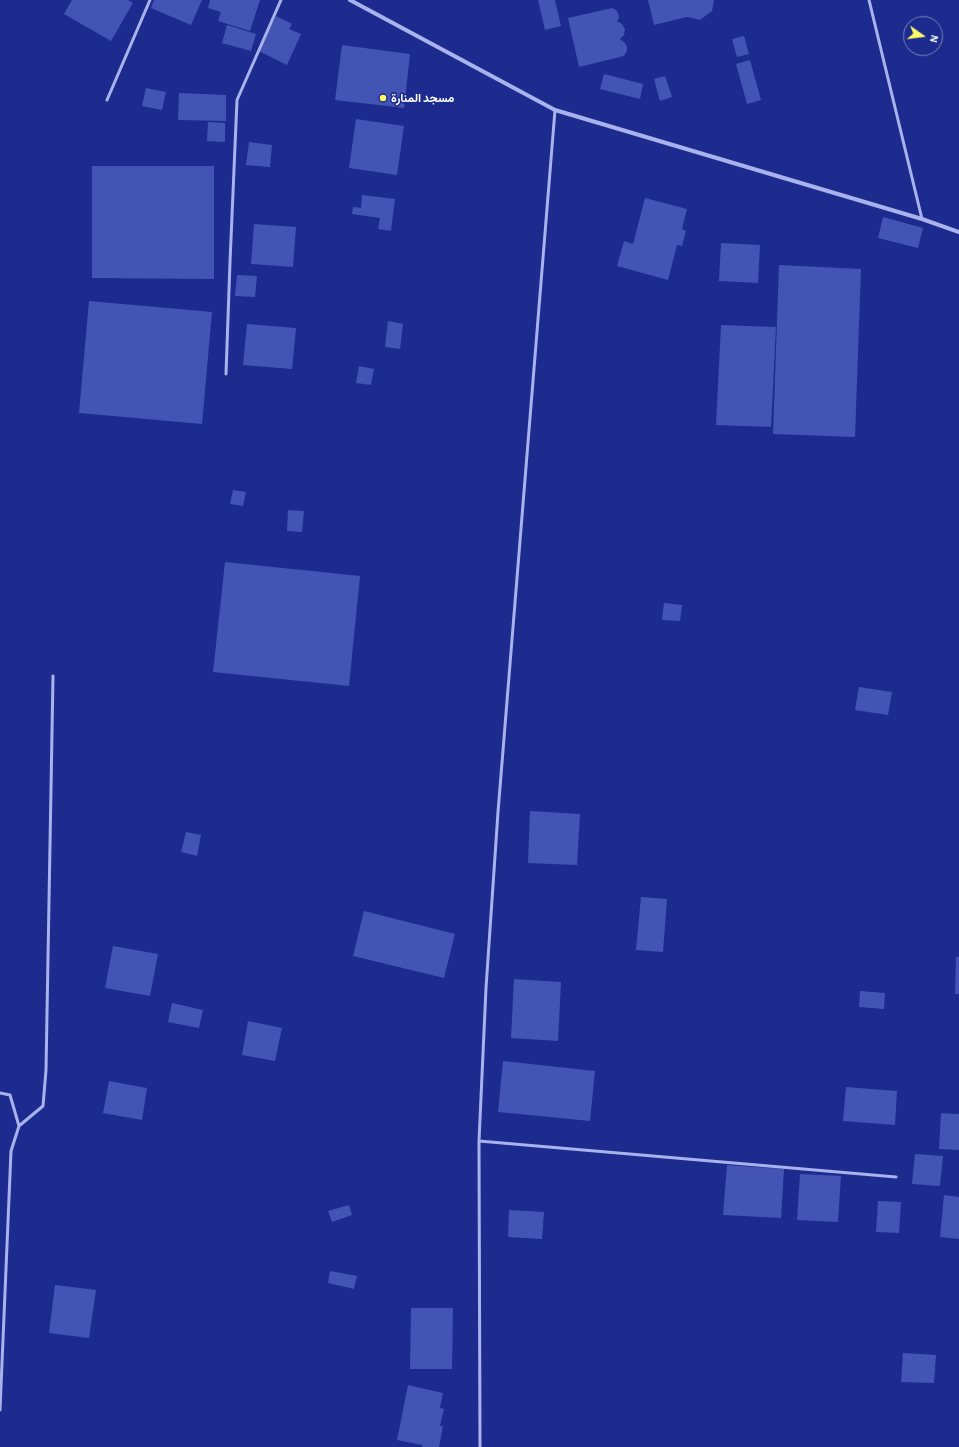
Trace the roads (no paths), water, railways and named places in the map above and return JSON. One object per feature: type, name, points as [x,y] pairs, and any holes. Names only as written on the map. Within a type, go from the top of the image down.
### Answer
[{"type":"street","points":[[350,0],[555,110],[922,219],[959,232]]},
{"type":"lane","points":[[107,100],[150,0]]},
{"type":"lane","points":[[226,374],[237,100],[281,0]]},
{"type":"lane","points":[[869,0],[922,219]]},
{"type":"lane","points":[[480,1447],[479,1141],[486,988],[498,812],[555,110]]},
{"type":"lane","points":[[0,1410],[2,1322],[11,1152],[19,1126],[43,1106],[46,1070],[53,676]]},
{"type":"lane","points":[[0,1093],[10,1095],[19,1126]]},
{"type":"lane","points":[[479,1141],[896,1177]]},
{"type":"place","name":"مسجد المنارة","points":[[383,98]]}]
